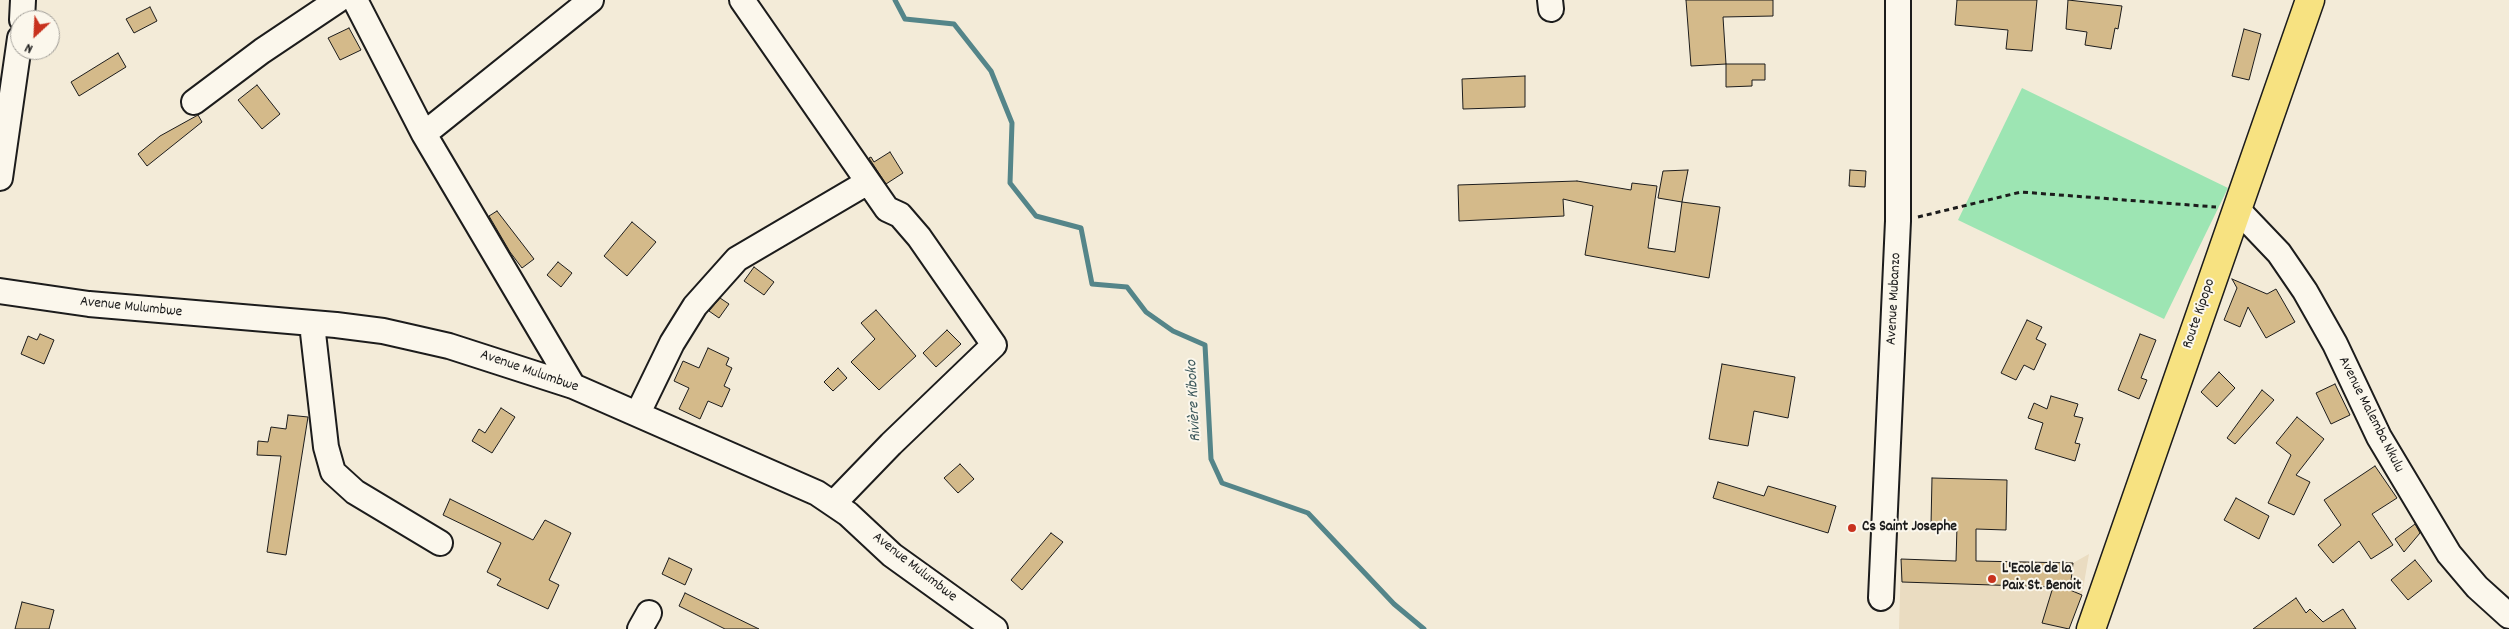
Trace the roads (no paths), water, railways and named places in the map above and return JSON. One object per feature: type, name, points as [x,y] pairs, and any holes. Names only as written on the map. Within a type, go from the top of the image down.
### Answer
[{"type":"main road","name":"Route Kipopo","points":[[2091,629],[2310,0]]},
{"type":"street","points":[[194,102],[262,51],[338,0]]},
{"type":"street","points":[[355,0],[424,134],[573,386]]},
{"type":"street","points":[[424,134],[591,0]]},
{"type":"street","points":[[742,0],[887,209],[900,216],[919,237],[994,345],[891,444],[834,503]]},
{"type":"street","name":"Avenue Mubanzo","points":[[1880,598],[1898,221],[1898,0]]},
{"type":"street","points":[[0,178],[17,60]]},
{"type":"street","points":[[638,413],[672,343],[695,306],[737,259],[868,182]]},
{"type":"street","name":"Avenue Malemba Nkulu","points":[[2237,209],[2279,253],[2304,291],[2335,344],[2379,437],[2449,554],[2478,587],[2509,616]]},
{"type":"street","name":"Avenue Mulumbwe","points":[[0,291],[90,304],[383,331],[474,354],[573,386],[798,483],[834,503],[892,555],[996,629]]},
{"type":"street","points":[[312,324],[326,446],[333,472],[356,492],[440,543]]},
{"type":"waterway","name":"Rivière Kiboko","points":[[895,0],[905,19],[954,24],[991,71],[1012,123],[1010,183],[1036,216],[1081,228],[1092,284],[1127,287],[1146,312],[1173,331],[1205,345],[1211,459],[1222,483],[1308,513],[1394,604],[1424,629]]},
{"type":"place","name":"Cs Saint Josephe","points":[[1852,528]]},
{"type":"place","name":"L'Ecole de la Paix St. Benoit","points":[[1992,579]]}]
